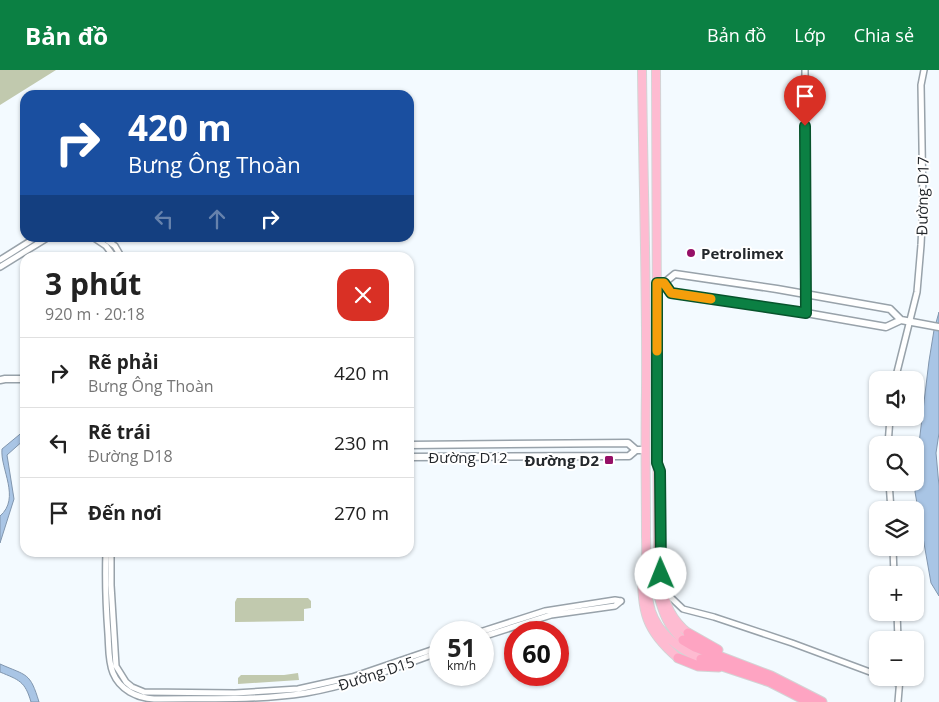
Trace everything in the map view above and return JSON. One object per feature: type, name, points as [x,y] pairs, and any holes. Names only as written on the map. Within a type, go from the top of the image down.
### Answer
[{"type":"highway","points":[[686,636],[695,647],[822,702]]},
{"type":"highway","points":[[678,658],[698,666],[734,665]]},
{"type":"highway","points":[[701,659],[734,665]]},
{"type":"highway","points":[[771,679],[809,702]]},
{"type":"main road","points":[[642,70],[644,221],[641,227],[642,244],[645,248],[647,307],[645,424],[647,575],[651,610],[658,626],[678,647],[701,659]]},
{"type":"main road","points":[[656,70],[660,283],[659,450],[657,463],[660,471],[658,594],[668,624],[686,636]]},
{"type":"main road","points":[[646,283],[660,283]]},
{"type":"main road","points":[[645,450],[659,450]]},
{"type":"main road","points":[[645,463],[642,475],[642,596],[648,623],[655,635],[678,658]]},
{"type":"main road","points":[[659,482],[665,603],[686,636]]},
{"type":"street","points":[[805,70],[806,313]]},
{"type":"street","name":"Đường D17","points":[[897,371],[916,292],[921,245],[923,194],[921,85],[924,70]]},
{"type":"street","points":[[0,260],[29,242]]},
{"type":"street","points":[[24,252],[40,242]]},
{"type":"street","points":[[100,242],[110,252]]},
{"type":"street","points":[[109,242],[118,252]]},
{"type":"street","points":[[0,266],[20,254]]},
{"type":"street","points":[[901,320],[886,327],[671,293],[660,283],[675,274],[890,309],[901,320],[939,327]]},
{"type":"street","points":[[0,380],[20,378]]},
{"type":"street","name":"Đường D12","points":[[414,444],[628,443],[636,450]]},
{"type":"street","name":"Đường D12","points":[[414,457],[629,456],[636,450],[645,450]]},
{"type":"street","name":"Đường D15","points":[[106,557],[106,604],[110,664],[113,674],[119,682],[130,692],[139,696],[154,699],[255,698],[305,693],[361,680],[429,656]]},
{"type":"street","name":"Đường D15","points":[[111,557],[110,585],[115,662],[118,671],[126,682],[144,692],[235,693],[298,689],[352,677],[429,650]]},
{"type":"street","points":[[663,590],[683,609],[714,617],[792,643],[869,672]]},
{"type":"street","points":[[494,627],[545,611],[615,600],[621,601],[615,606],[551,615],[494,633]]},
{"type":"street","points":[[898,702],[900,686]]},
{"type":"green space","points":[[0,70],[56,70],[24,90],[20,90],[20,92],[0,105]]},
{"type":"green space","points":[[237,598],[308,598],[311,601],[311,608],[304,609],[304,621],[235,622],[235,602]]},
{"type":"green space","points":[[298,673],[299,680],[238,684],[238,678],[241,675],[284,675]]},
{"type":"water","points":[[939,312],[939,433],[936,453],[939,486],[939,596],[931,583],[924,543],[924,501],[917,501],[915,492],[924,491],[924,436],[920,436],[921,426],[924,426],[924,402],[934,330]]},
{"type":"water","points":[[20,434],[20,443],[7,455],[14,499],[0,543],[0,516],[6,509],[9,501],[2,449]]},
{"type":"water","points":[[0,664],[26,676],[33,685],[39,702],[31,702],[24,685],[0,672]]},
{"type":"slow traffic","points":[[657,351],[657,283],[664,283],[671,293],[711,299]]},
{"type":"place","name":"Petrolimex","points":[[691,253]]},
{"type":"place","name":"Đường D2","points":[[609,460]]},
{"type":"route","points":[[661,574],[660,471],[657,463],[657,283],[664,283],[671,293],[806,313],[805,126]]}]
